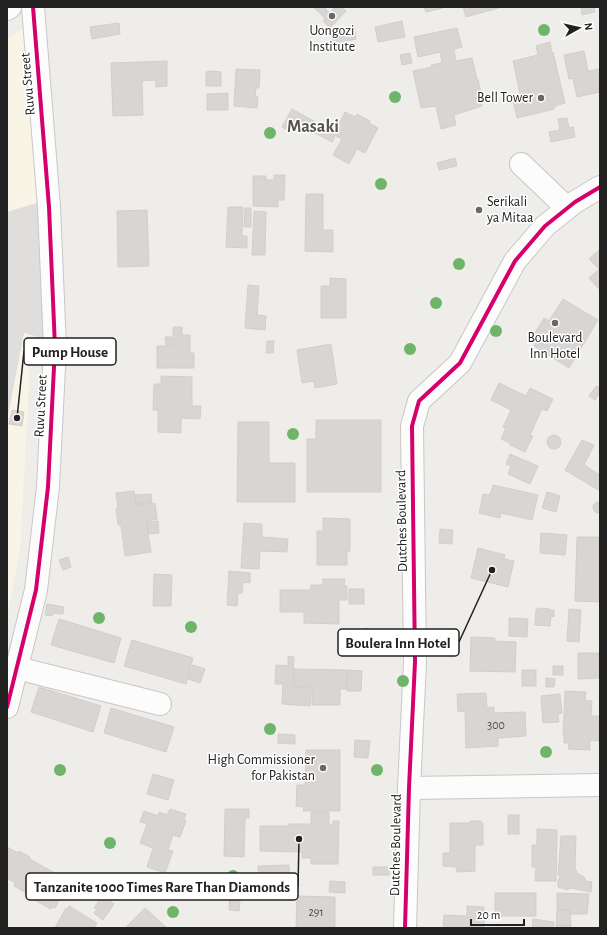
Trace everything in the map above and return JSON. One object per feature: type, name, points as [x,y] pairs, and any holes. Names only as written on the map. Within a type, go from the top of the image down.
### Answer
[{"type":"street","name":"Ruvu Street","points":[[7,707],[36,590],[48,487],[55,347],[49,207],[33,7]]},
{"type":"street","points":[[521,164],[567,208]]},
{"type":"street","name":"Dutches Boulevard","points":[[405,928],[408,788],[415,662],[412,426],[419,401],[460,363],[515,261],[545,226],[575,202],[600,187]]},
{"type":"street","points":[[17,668],[160,704]]},
{"type":"street","points":[[408,788],[600,785]]},
{"type":"shaded area","points":[[27,26],[50,340],[27,334],[29,383],[20,550],[7,616],[7,39]]},
{"type":"shaded area","points":[[43,201],[50,340],[24,333],[7,421],[7,212]]},
{"type":"building","name":"Uongozi Institute","points":[[313,7],[327,7],[325,9],[330,13],[335,7],[341,7],[346,11],[330,28],[323,21],[325,18]]},
{"type":"building","points":[[424,7],[442,7],[443,8],[426,12]]},
{"type":"building","points":[[463,7],[502,7],[466,17]]},
{"type":"building","points":[[581,7],[594,7],[595,12],[582,15]]},
{"type":"building","points":[[402,21],[405,37],[378,42],[375,27]]},
{"type":"building","points":[[119,23],[120,34],[92,39],[90,27]]},
{"type":"building","points":[[354,26],[356,39],[333,44],[331,31]]},
{"type":"building","points":[[457,28],[462,47],[454,49],[456,61],[472,58],[478,79],[482,106],[454,115],[456,125],[441,129],[436,106],[421,108],[413,71],[442,63],[440,52],[418,57],[414,37]]},
{"type":"building","points":[[550,42],[565,103],[555,106],[554,109],[517,118],[512,96],[520,94],[513,61],[538,55],[536,46]]},
{"type":"building","points":[[584,51],[588,71],[600,69],[600,92],[577,97],[573,78],[569,79],[564,55]]},
{"type":"building","points":[[410,53],[412,63],[402,65],[400,55]]},
{"type":"building","points":[[167,61],[167,86],[156,87],[156,80],[142,81],[143,115],[113,116],[111,63]]},
{"type":"building","points":[[236,69],[260,70],[259,88],[256,88],[255,96],[258,97],[257,108],[234,106]]},
{"type":"building","points":[[206,72],[221,72],[221,86],[206,86]]},
{"type":"building","points":[[228,93],[228,110],[207,110],[207,94]]},
{"type":"building","points":[[292,109],[330,130],[328,133],[335,137],[332,142],[296,123],[291,132],[282,127]]},
{"type":"building","points":[[345,112],[355,117],[357,114],[370,121],[369,123],[378,128],[365,153],[357,149],[349,164],[333,155],[342,139],[330,133],[333,126],[337,128]]},
{"type":"building","points":[[567,118],[569,128],[573,127],[575,137],[551,142],[549,132],[560,130],[558,119]]},
{"type":"building","points":[[455,158],[457,166],[439,170],[437,163]]},
{"type":"building","points":[[274,175],[285,175],[284,200],[278,200],[278,207],[253,206],[253,176],[266,176],[266,180],[274,180]]},
{"type":"building","points":[[306,194],[323,194],[323,230],[333,230],[333,252],[305,251]]},
{"type":"building","points":[[228,207],[243,207],[242,236],[247,236],[247,248],[226,247]]},
{"type":"building","points":[[245,208],[251,208],[251,227],[244,227]]},
{"type":"building","points":[[147,210],[149,266],[118,267],[117,211]]},
{"type":"building","points":[[254,211],[266,212],[265,255],[252,255]]},
{"type":"building","points":[[600,249],[600,290],[589,278],[599,269],[589,259]]},
{"type":"building","points":[[330,278],[346,279],[346,318],[321,318],[321,286],[330,286]]},
{"type":"building","points":[[248,285],[259,286],[257,315],[266,316],[265,330],[245,328]]},
{"type":"building","points":[[563,299],[598,320],[569,368],[534,346],[540,336],[535,333],[544,318],[549,321]]},
{"type":"building","points":[[173,327],[182,327],[182,335],[190,335],[190,353],[194,353],[194,368],[157,368],[157,346],[173,346]]},
{"type":"building","points":[[165,337],[172,337],[172,345],[166,345]]},
{"type":"building","points":[[267,341],[274,341],[273,353],[266,353]]},
{"type":"building","points":[[331,344],[337,384],[315,388],[314,381],[302,383],[297,350]]},
{"type":"building","points":[[161,376],[192,377],[192,406],[201,406],[200,419],[181,418],[181,433],[158,432],[158,410],[153,410],[154,384],[161,384]]},
{"type":"building","points":[[499,383],[526,396],[530,388],[553,399],[547,411],[542,409],[530,435],[533,436],[525,452],[501,439],[506,428],[503,427],[511,410],[491,400]]},
{"type":"building","points":[[596,386],[600,388],[600,393],[595,400],[589,396]]},
{"type":"building","points":[[12,410],[24,412],[22,426],[9,424]]},
{"type":"building","points":[[316,420],[381,420],[381,492],[307,492],[307,439],[316,439]]},
{"type":"building","points":[[238,422],[269,422],[269,463],[295,463],[295,502],[237,502]]},
{"type":"building","points":[[554,435],[559,437],[561,442],[559,447],[554,449],[549,447],[547,442],[549,437]]},
{"type":"building","points":[[582,440],[594,445],[584,465],[600,475],[600,491],[565,470]]},
{"type":"building","points":[[510,454],[538,466],[530,484],[508,474],[511,466],[506,464]]},
{"type":"building","points":[[493,485],[538,495],[532,520],[501,513],[500,518],[479,513],[483,494],[490,495]]},
{"type":"building","points":[[134,491],[136,505],[155,503],[157,519],[146,521],[151,552],[125,556],[121,525],[118,525],[116,493]]},
{"type":"building","points":[[547,492],[560,496],[556,512],[542,508]]},
{"type":"building","points":[[151,494],[152,502],[136,504],[135,495]]},
{"type":"building","points":[[600,502],[600,513],[594,511],[594,504]]},
{"type":"building","points":[[323,518],[350,519],[350,551],[347,551],[347,565],[317,565],[317,531],[323,531]]},
{"type":"building","points":[[158,521],[159,533],[149,534],[147,522]]},
{"type":"building","points":[[244,523],[262,524],[262,537],[288,539],[287,552],[260,551],[259,569],[241,568]]},
{"type":"building","points":[[440,529],[453,530],[452,544],[439,543]]},
{"type":"building","points":[[541,533],[567,535],[565,555],[540,553]]},
{"type":"building","points":[[577,537],[600,537],[600,602],[575,601]]},
{"type":"building","points":[[478,548],[505,555],[504,559],[514,561],[508,587],[471,578]]},
{"type":"building","points":[[68,557],[71,567],[63,570],[59,560]]},
{"type":"building","points":[[229,571],[250,573],[250,583],[243,582],[242,593],[238,593],[237,606],[227,605]]},
{"type":"building","points":[[154,574],[172,575],[171,606],[153,606]]},
{"type":"building","points":[[323,579],[345,579],[344,586],[347,586],[347,600],[339,600],[339,624],[304,623],[304,612],[280,612],[280,590],[311,590],[311,585],[323,585]]},
{"type":"building","points":[[349,589],[364,589],[364,604],[349,604]]},
{"type":"building","points":[[47,604],[64,607],[63,614],[53,613],[52,616],[45,615]]},
{"type":"building","points":[[536,609],[554,610],[554,617],[551,616],[550,626],[535,625]]},
{"type":"building","points":[[569,609],[581,610],[579,642],[567,641]]},
{"type":"building","points":[[509,618],[528,619],[527,637],[509,636]]},
{"type":"building","points":[[59,619],[121,638],[114,663],[51,645]]},
{"type":"building","points":[[471,637],[495,638],[495,641],[516,642],[515,672],[470,671]]},
{"type":"building","points":[[132,640],[193,658],[186,684],[124,666]]},
{"type":"building","points":[[578,653],[599,653],[600,678],[578,679]]},
{"type":"building","points":[[288,656],[294,657],[293,687],[311,688],[310,706],[282,704],[283,684],[275,684],[276,665],[288,666]]},
{"type":"building","points":[[193,665],[205,669],[200,683],[188,679]]},
{"type":"building","points":[[553,666],[563,666],[563,675],[553,675]]},
{"type":"building","points":[[294,669],[347,670],[347,689],[340,689],[340,705],[312,705],[312,687],[294,686]]},
{"type":"building","points":[[348,670],[362,671],[361,691],[347,691]]},
{"type":"building","points":[[522,670],[536,670],[536,686],[522,686]]},
{"type":"building","points":[[546,678],[555,679],[554,687],[546,687]]},
{"type":"building","points":[[39,687],[101,706],[93,732],[31,712]]},
{"type":"building","points":[[565,691],[586,692],[585,700],[592,701],[591,716],[600,716],[599,741],[590,740],[590,750],[568,749],[569,743],[564,743]]},
{"type":"building","points":[[486,693],[487,708],[494,707],[494,713],[525,712],[526,736],[498,738],[498,746],[466,748],[465,711],[458,712],[457,694]]},
{"type":"building","points":[[560,694],[562,713],[558,714],[559,722],[543,723],[541,696]]},
{"type":"building","points":[[111,708],[174,727],[166,752],[104,733]]},
{"type":"building","points":[[278,734],[295,735],[295,744],[278,743]]},
{"type":"building","points":[[355,740],[370,741],[368,758],[354,757]]},
{"type":"building","name":"High Commissioner for Pakistan","points":[[306,750],[340,750],[340,811],[303,811],[304,807],[296,806],[297,785],[305,785]]},
{"type":"building","points":[[153,774],[174,780],[168,800],[147,794]]},
{"type":"building","points":[[170,809],[186,814],[184,820],[186,821],[180,837],[173,835],[168,850],[173,851],[165,873],[147,867],[153,848],[140,843],[147,824],[140,822],[144,811],[158,816],[159,812],[167,815]]},
{"type":"building","points":[[225,809],[249,809],[249,818],[245,818],[244,857],[224,856]]},
{"type":"building","points":[[311,812],[329,812],[329,825],[333,825],[333,821],[339,821],[338,864],[311,864],[311,858],[302,858],[302,852],[260,851],[260,826],[311,824]]},
{"type":"building","points":[[508,815],[519,815],[519,834],[508,834]]},
{"type":"building","points":[[470,821],[481,821],[481,823],[483,823],[483,845],[475,845],[475,871],[457,872],[456,867],[443,866],[443,853],[450,853],[450,823],[470,823]]},
{"type":"building","points":[[537,829],[557,830],[556,881],[535,881],[536,867],[532,867],[532,845],[537,845]]},
{"type":"building","points":[[561,836],[576,836],[575,867],[577,873],[584,877],[586,881],[592,882],[591,892],[570,888],[568,890],[558,887],[558,880],[560,878],[558,875]]},
{"type":"building","points":[[7,847],[30,857],[28,858],[69,881],[55,908],[53,907],[51,909],[27,896],[28,894],[14,886],[15,883],[7,878]]},
{"type":"building","points":[[289,865],[290,882],[259,883],[258,866]]},
{"type":"building","points":[[373,867],[389,867],[389,875],[373,875]]},
{"type":"building","points":[[330,881],[345,882],[345,893],[329,892]]},
{"type":"building","points":[[230,890],[241,891],[239,911],[229,910]]},
{"type":"building","points":[[495,893],[536,893],[536,916],[495,916]]},
{"type":"building","points":[[557,893],[589,894],[587,914],[570,915],[570,910],[557,909]]},
{"type":"building","points":[[102,896],[114,904],[103,920],[94,913],[97,909],[94,908]]},
{"type":"building","points":[[297,896],[335,897],[335,928],[296,928]]},
{"type":"building","points":[[69,906],[97,923],[94,928],[55,928],[66,908],[68,910]]},
{"type":"building","points":[[467,906],[484,907],[484,928],[443,928],[444,915],[467,916]]},
{"type":"building","points":[[145,908],[167,928],[125,928]]},
{"type":"building","points":[[557,910],[570,910],[571,925],[556,925]]},
{"type":"building","points":[[533,919],[554,922],[553,928],[532,928]]},
{"type":"building","points":[[556,925],[571,925],[571,928],[556,928]]},
{"type":"cycle path","points":[[7,707],[36,590],[48,487],[55,347],[49,207],[33,7]]},
{"type":"cycle path","points":[[405,928],[409,788],[415,662],[412,426],[419,401],[460,363],[515,261],[545,226],[575,202],[600,187]]},
{"type":"place","name":"Uongozi Institute","points":[[332,16]]},
{"type":"place","name":"Bell Tower","points":[[541,98]]},
{"type":"place","name":"Serikali ya Mitaa","points":[[479,210]]},
{"type":"place","name":"Boulevard Inn Hotel","points":[[555,323]]},
{"type":"place","name":"Pump House","points":[[17,418]]},
{"type":"place","name":"Boulera Inn Hotel","points":[[492,570]]},
{"type":"place","name":"High Commissioner for Pakistan","points":[[323,768]]},
{"type":"place","name":"Tanzanite 1000 Times Rare Than Diamonds","points":[[299,839]]},
{"type":"district","name":"Masaki","points":[[313,127]]}]
